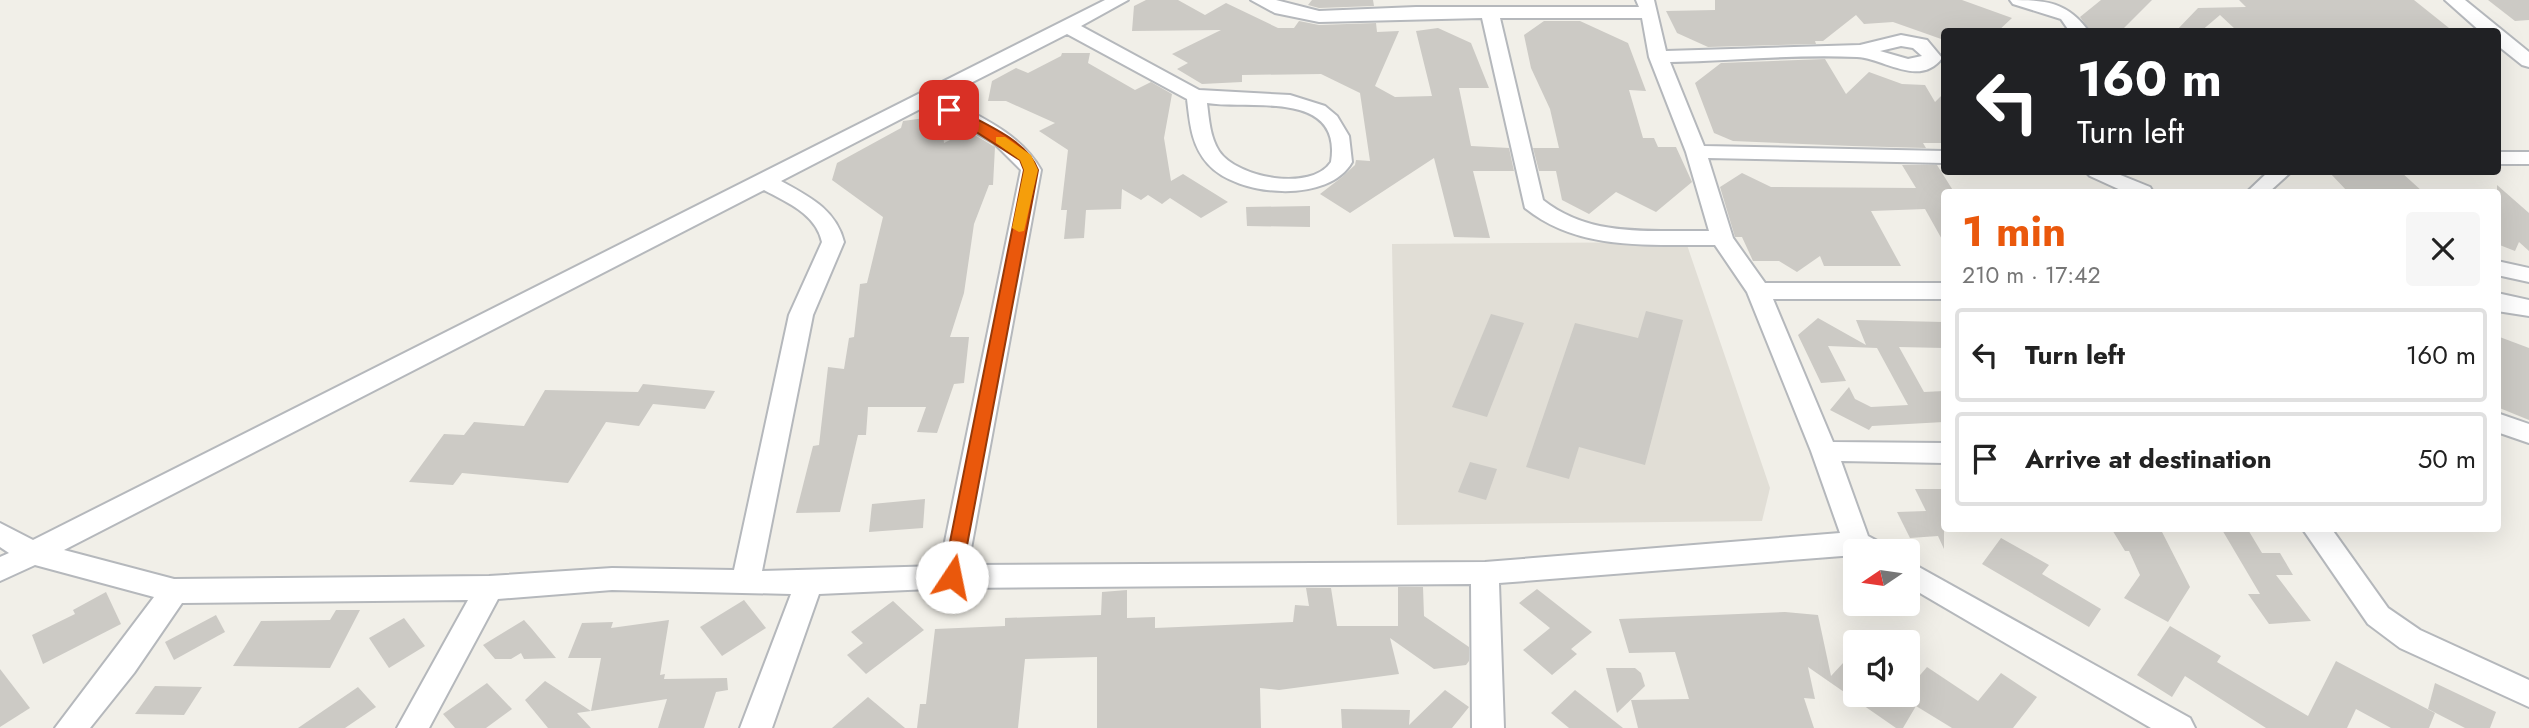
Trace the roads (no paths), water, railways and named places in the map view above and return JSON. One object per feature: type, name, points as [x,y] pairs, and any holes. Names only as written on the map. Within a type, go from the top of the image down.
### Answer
[{"type":"street","points":[[0,570],[1119,0]]},
{"type":"street","points":[[1260,0],[1303,17],[1329,19],[1413,12],[1490,15],[1648,6],[1658,57],[1696,152],[1722,238],[1758,292],[1861,539]]},
{"type":"street","points":[[2020,0],[2072,8],[2079,28]]},
{"type":"street","points":[[2454,0],[2488,28]]},
{"type":"street","points":[[1490,15],[1533,203],[1546,216],[1565,226],[1595,235],[1722,238]]},
{"type":"street","points":[[1067,26],[1196,95],[1242,101],[1284,100],[1321,111],[1339,134],[1342,160],[1338,170],[1323,179],[1277,184],[1257,182],[1228,173],[1214,159],[1203,141],[1196,95]]},
{"type":"street","points":[[2501,38],[2523,56]]},
{"type":"street","points":[[1658,57],[1863,51]]},
{"type":"street","points":[[2501,53],[2523,56]]},
{"type":"street","points":[[928,97],[1013,147],[1027,158],[1031,170],[952,577]]},
{"type":"street","points":[[1696,152],[1941,157]]},
{"type":"street","points":[[2501,158],[2529,158]]},
{"type":"street","points":[[2104,175],[2135,189]]},
{"type":"street","points":[[2260,189],[2277,175]]},
{"type":"street","points":[[746,582],[801,315],[833,242],[832,230],[821,216],[765,181]]},
{"type":"street","points":[[2501,269],[2529,275]]},
{"type":"street","points":[[1758,292],[1941,291]]},
{"type":"street","points":[[2501,303],[2529,308]]},
{"type":"street","points":[[2501,424],[2529,434]]},
{"type":"street","points":[[1824,451],[1941,453]]},
{"type":"street","points":[[2318,532],[2378,616],[2410,639],[2529,694]]},
{"type":"street","points":[[0,534],[32,553],[174,591],[489,588],[612,579],[809,583],[952,577],[1485,573],[1843,548]]},
{"type":"street","points":[[1485,573],[1488,728]]},
{"type":"street","points":[[1920,579],[2179,728]]},
{"type":"street","points":[[755,728],[809,583]]},
{"type":"street","points":[[413,728],[489,588]]},
{"type":"street","points":[[71,728],[123,664],[174,591]]}]
